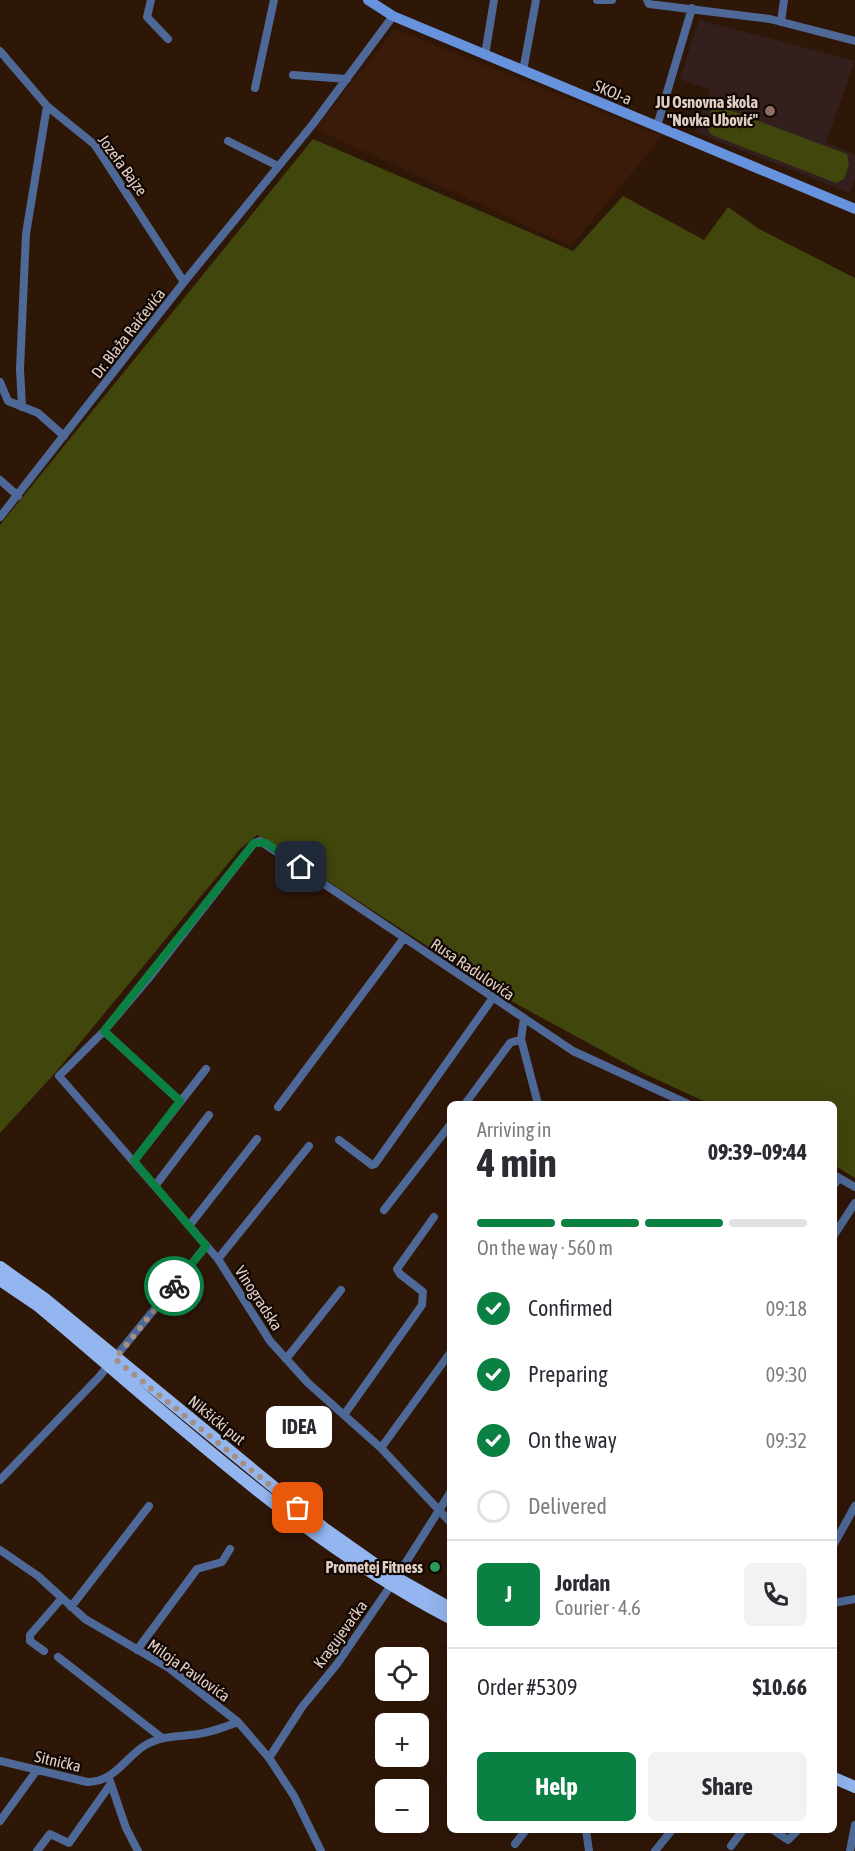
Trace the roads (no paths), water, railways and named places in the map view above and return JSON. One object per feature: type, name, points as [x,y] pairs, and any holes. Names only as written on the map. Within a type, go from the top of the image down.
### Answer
[{"type":"main road","name":"SKOJ-a","points":[[368,0],[393,16],[485,55],[853,205]]},
{"type":"main road","name":"Nikšićki put","points":[[0,1267],[40,1296],[112,1362],[394,1582],[447,1607]]},
{"type":"main road","points":[[0,1280],[112,1362]]},
{"type":"main road","points":[[394,1582],[447,1616]]},
{"type":"main road","points":[[837,1779],[855,1787]]},
{"type":"street","points":[[151,0],[147,17],[168,39]]},
{"type":"street","points":[[255,88],[273,0]]},
{"type":"street","points":[[485,55],[494,0]]},
{"type":"street","points":[[523,71],[536,0]]},
{"type":"street","points":[[597,0],[612,0]]},
{"type":"street","points":[[781,22],[784,0]]},
{"type":"street","points":[[648,2],[781,22],[855,41]]},
{"type":"street","points":[[657,126],[692,8]]},
{"type":"street","name":"Dr. Blaža Raičevića","points":[[0,517],[184,282],[348,79],[393,16]]},
{"type":"street","name":"Jozefa Bajze","points":[[0,51],[47,106],[94,145],[184,282]]},
{"type":"street","points":[[293,75],[348,79]]},
{"type":"street","points":[[22,407],[20,369],[26,234],[47,106]]},
{"type":"street","points":[[228,141],[278,166]]},
{"type":"street","points":[[0,382],[8,401],[44,417],[64,436]]},
{"type":"street","points":[[0,480],[18,496]]},
{"type":"street","name":"Rusa Radulovića","points":[[104,1031],[254,843],[266,843],[492,999],[586,1059],[675,1101]]},
{"type":"street","points":[[278,1107],[404,938]]},
{"type":"street","points":[[339,1140],[372,1165],[375,1164],[470,1034],[492,999]]},
{"type":"street","points":[[524,1018],[521,1039],[537,1101]]},
{"type":"street","points":[[104,1031],[180,1101]]},
{"type":"street","name":"Vinogradska","points":[[104,1031],[60,1076],[218,1259],[255,1320],[286,1359],[381,1448],[447,1519]]},
{"type":"street","points":[[467,1101],[503,1051],[513,1041],[521,1039]]},
{"type":"street","points":[[134,1161],[206,1069]]},
{"type":"street","points":[[155,1186],[209,1115]]},
{"type":"street","points":[[384,1210],[447,1129]]},
{"type":"street","points":[[189,1226],[257,1139]]},
{"type":"street","points":[[218,1259],[309,1146]]},
{"type":"street","points":[[837,1176],[855,1187]]},
{"type":"street","points":[[837,1230],[855,1203]]},
{"type":"street","points":[[344,1415],[422,1305],[423,1292],[400,1275],[398,1269],[434,1217]]},
{"type":"street","points":[[0,1480],[112,1362],[206,1246]]},
{"type":"street","points":[[286,1359],[340,1290]]},
{"type":"street","points":[[381,1448],[447,1357]]},
{"type":"street","name":"Kragujevačka","points":[[269,1758],[302,1707],[338,1664],[394,1582],[447,1498]]},
{"type":"street","points":[[71,1607],[149,1506]]},
{"type":"street","points":[[837,1539],[855,1506]]},
{"type":"street","points":[[137,1650],[197,1569],[222,1562],[230,1549]]},
{"type":"street","name":"Miloja Pavlovića","points":[[0,1550],[38,1576],[71,1607],[185,1679],[238,1722],[269,1758],[306,1817],[321,1851]]},
{"type":"street","points":[[44,1652],[30,1641],[30,1635],[62,1598]]},
{"type":"street","points":[[837,1602],[855,1599]]},
{"type":"street","points":[[58,1658],[162,1738]]},
{"type":"street","points":[[37,1851],[50,1834],[69,1843],[110,1781],[144,1746],[162,1738],[205,1733],[238,1722]]},
{"type":"street","name":"Sitnička","points":[[0,1761],[87,1782],[110,1781]]},
{"type":"street","points":[[0,1821],[37,1770]]},
{"type":"street","points":[[110,1781],[138,1851]]},
{"type":"street","points":[[850,1851],[855,1825]]},
{"type":"street","points":[[515,1844],[524,1833]]},
{"type":"street","points":[[586,1833],[589,1851]]},
{"type":"street","points":[[655,1851],[670,1833]]},
{"type":"street","points":[[731,1846],[741,1833]]},
{"type":"street","points":[[778,1833],[788,1840],[796,1833]]},
{"type":"place","name":"JU Osnovna škola \"Novka Ubović\"","points":[[770,111]]},
{"type":"place","name":"IDEA","points":[[298,1508]]},
{"type":"place","name":"Prometej Fitness","points":[[435,1567]]}]
